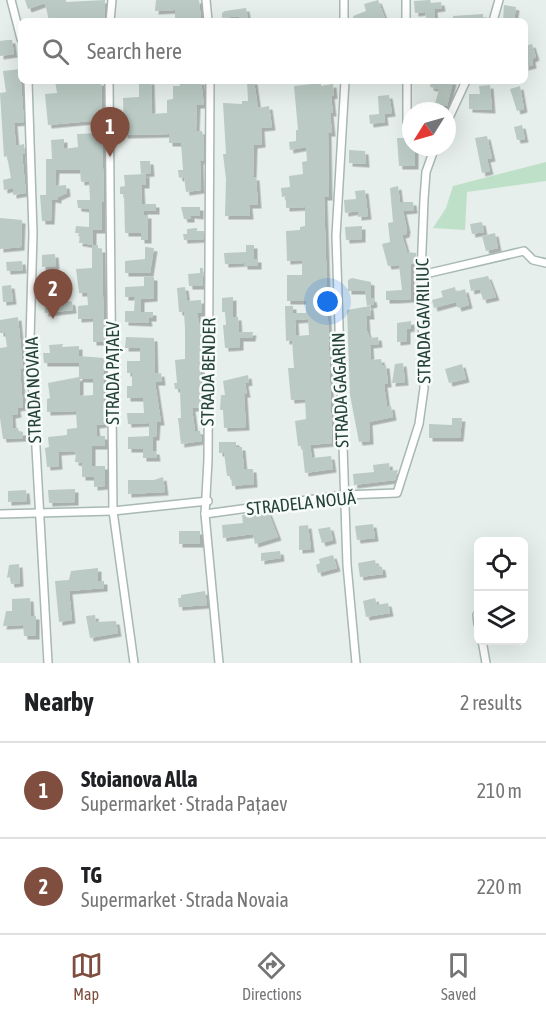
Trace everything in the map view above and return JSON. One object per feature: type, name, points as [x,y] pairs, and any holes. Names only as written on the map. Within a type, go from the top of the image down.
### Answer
[{"type":"street","points":[[11,0],[18,27]]},
{"type":"street","points":[[110,18],[112,0]]},
{"type":"street","points":[[206,0],[208,18]]},
{"type":"street","points":[[344,0],[344,18]]},
{"type":"street","points":[[406,0],[406,18]]},
{"type":"street","points":[[493,18],[499,0]]},
{"type":"street","name":"STRADA NOVAIA","points":[[28,84],[33,233],[30,339],[48,663]]},
{"type":"street","name":"STRADA PAȚAEV","points":[[109,84],[112,512],[134,663]]},
{"type":"street","name":"STRADA BENDER","points":[[210,84],[208,501],[205,514],[219,663]]},
{"type":"street","name":"STRADA GAGARIN","points":[[345,84],[336,237],[344,495],[356,663]]},
{"type":"street","points":[[406,84],[407,102]]},
{"type":"street","points":[[456,103],[465,84]]},
{"type":"street","name":"STRADA GAVRILIUC","points":[[397,493],[419,424],[424,388],[421,275],[426,172],[432,156]]},
{"type":"street","points":[[421,275],[524,252],[533,260],[546,263]]},
{"type":"street","name":"STRADELA NOUĂ","points":[[205,514],[344,495],[397,493]]},
{"type":"street","points":[[0,514],[112,512],[208,501]]},
{"type":"street","points":[[483,645],[486,663]]},
{"type":"green space","points":[[546,162],[546,181],[467,192],[465,230],[433,228],[446,208],[453,186]]},
{"type":"building","points":[[25,0],[66,0],[66,2],[105,0],[104,18],[48,18],[45,3],[28,9]]},
{"type":"building","points":[[156,0],[199,0],[201,18],[175,18],[175,10],[155,11]]},
{"type":"building","points":[[378,0],[385,18],[353,18],[353,16],[366,11],[364,4]]},
{"type":"building","points":[[414,1],[441,2],[442,8],[434,9],[435,18],[426,18],[425,12],[415,13]]},
{"type":"building","points":[[504,5],[516,7],[514,18],[503,18]]},
{"type":"building","points":[[246,8],[248,18],[239,18],[239,16],[222,18],[222,13]]},
{"type":"building","points":[[483,14],[483,18],[453,18],[453,16]]},
{"type":"building","points":[[12,40],[14,54],[0,56],[0,41]]},
{"type":"building","points":[[532,44],[536,57],[532,59],[533,65],[528,66],[528,45]]},
{"type":"building","points":[[18,69],[18,84],[21,84],[24,122],[14,123],[16,146],[24,144],[25,154],[22,154],[26,193],[13,195],[13,188],[4,190],[3,180],[11,178],[7,156],[4,157],[0,93],[6,92],[3,71]]},
{"type":"building","points":[[56,84],[101,84],[102,120],[48,125],[45,94],[57,93]]},
{"type":"building","points":[[139,84],[151,84],[152,114],[167,113],[167,100],[173,99],[173,86],[201,84],[204,105],[197,105],[196,131],[202,131],[204,140],[204,160],[200,161],[201,190],[186,192],[184,177],[179,178],[178,170],[183,170],[181,143],[169,143],[169,134],[124,135],[123,98],[139,97]]},
{"type":"building","points":[[247,84],[254,84],[258,108],[269,106],[272,127],[261,128],[262,144],[254,145],[253,177],[256,177],[258,205],[249,205],[250,216],[225,216],[226,179],[223,154],[226,154],[223,103],[242,104],[242,101],[248,101]]},
{"type":"building","points":[[333,84],[334,95],[331,96],[333,113],[330,113],[332,133],[328,133],[329,197],[324,197],[332,443],[310,445],[312,458],[331,456],[333,469],[305,473],[302,446],[298,446],[295,421],[306,419],[305,399],[291,400],[288,368],[294,368],[292,340],[286,341],[285,306],[293,306],[293,313],[306,313],[306,301],[287,301],[287,275],[302,275],[302,260],[287,261],[286,231],[300,230],[300,227],[305,226],[305,207],[286,208],[286,196],[282,197],[281,188],[290,187],[289,176],[303,174],[302,162],[307,161],[306,147],[290,150],[289,142],[296,141],[296,130],[298,130],[294,86]],"holes":[[[308,319],[309,335],[296,336],[295,320]]]},
{"type":"building","points":[[430,84],[452,84],[448,102],[436,102],[439,89],[430,87]]},
{"type":"building","points":[[490,85],[492,110],[469,109],[469,94],[480,94],[479,86]]},
{"type":"building","points":[[520,86],[524,109],[517,111],[510,89]]},
{"type":"building","points":[[389,95],[392,113],[384,114],[385,122],[370,124],[369,115],[379,114],[378,96]]},
{"type":"building","points":[[522,125],[525,139],[517,140],[514,127]]},
{"type":"building","points":[[102,133],[104,201],[102,202],[102,230],[93,230],[93,245],[79,243],[80,233],[75,233],[76,226],[89,227],[89,209],[78,208],[77,200],[90,200],[89,181],[81,182],[80,170],[56,170],[55,186],[66,185],[67,193],[58,197],[58,200],[52,199],[51,221],[42,221],[40,195],[46,195],[46,159],[52,159],[51,140],[64,139],[64,149],[78,147],[77,134]]},
{"type":"building","points":[[487,136],[492,158],[487,159],[490,171],[482,173],[475,138]]},
{"type":"building","points":[[397,138],[402,138],[402,156],[415,156],[415,166],[399,166]]},
{"type":"building","points":[[349,150],[365,151],[366,164],[349,163]]},
{"type":"building","points":[[140,161],[150,161],[151,173],[141,174]]},
{"type":"building","points":[[146,174],[146,185],[141,185],[142,204],[156,204],[156,211],[144,211],[144,215],[148,215],[148,240],[141,240],[141,233],[125,233],[124,194],[120,194],[120,187],[125,186],[124,175]]},
{"type":"building","points":[[398,186],[400,202],[413,202],[414,210],[403,211],[407,229],[406,234],[402,235],[407,252],[416,253],[416,264],[411,264],[411,299],[386,300],[386,291],[402,290],[399,265],[388,266],[382,244],[390,242],[388,223],[393,222],[390,188]]},
{"type":"building","points":[[365,190],[368,216],[358,217],[358,211],[345,213],[344,200],[356,199],[355,191]]},
{"type":"building","points":[[181,207],[200,207],[200,216],[191,215],[191,219],[184,219]]},
{"type":"building","points":[[0,218],[22,220],[21,247],[0,249]]},
{"type":"building","points":[[482,222],[484,232],[472,234],[470,224]]},
{"type":"building","points":[[362,226],[362,239],[346,240],[345,227]]},
{"type":"building","points":[[197,228],[197,231],[204,231],[204,239],[184,240],[183,234],[187,234],[187,229]]},
{"type":"building","points":[[495,233],[498,248],[486,251],[482,236]]},
{"type":"building","points":[[92,245],[98,245],[98,249],[102,249],[104,342],[93,342],[93,318],[78,319],[78,306],[88,305],[87,293],[79,293],[76,269],[92,268]]},
{"type":"building","points":[[246,245],[254,245],[254,259],[258,259],[258,266],[244,266],[244,263],[225,264],[224,253],[246,252]]},
{"type":"building","points":[[145,247],[154,248],[150,273],[125,273],[125,261],[145,259]]},
{"type":"building","points":[[55,254],[56,266],[42,267],[42,255]]},
{"type":"building","points":[[22,261],[23,270],[7,271],[6,262]]},
{"type":"building","points":[[200,268],[203,268],[203,286],[189,286],[188,274],[200,273]]},
{"type":"building","points":[[488,276],[496,297],[483,300],[480,289],[471,291],[469,280]]},
{"type":"building","points":[[144,277],[154,277],[154,298],[141,299],[141,312],[153,312],[153,318],[148,318],[149,323],[125,322],[125,311],[134,311],[135,297],[125,297],[125,287],[144,286]]},
{"type":"building","points":[[352,278],[371,282],[371,299],[373,298],[374,304],[367,306],[365,291],[348,291],[348,280]]},
{"type":"building","points":[[11,285],[13,301],[3,302],[2,286]]},
{"type":"building","points":[[185,287],[187,301],[201,300],[202,313],[197,313],[203,343],[203,358],[200,358],[201,408],[192,408],[195,431],[200,431],[202,441],[181,444],[178,418],[181,418],[180,389],[175,389],[174,383],[177,383],[175,360],[185,359],[184,312],[179,312],[177,288]]},
{"type":"building","points":[[455,287],[456,292],[465,289],[469,305],[458,308],[456,302],[434,308],[432,300],[443,297],[441,291]]},
{"type":"building","points":[[233,297],[233,317],[238,317],[239,332],[253,332],[252,338],[240,338],[240,347],[225,348],[223,325],[226,325],[225,312],[222,312],[222,298]]},
{"type":"building","points":[[64,300],[72,302],[73,310],[45,313],[44,302]]},
{"type":"building","points":[[370,306],[371,316],[366,316],[367,331],[370,338],[378,337],[379,344],[370,345],[371,360],[381,359],[382,365],[386,365],[388,384],[384,384],[387,407],[391,406],[393,417],[369,422],[370,441],[359,442],[350,395],[347,310]]},
{"type":"building","points":[[18,317],[23,369],[20,369],[23,407],[17,408],[18,414],[12,415],[13,428],[18,428],[19,432],[23,432],[23,438],[3,439],[0,418],[0,348],[7,347],[5,333],[0,333],[0,320]]},
{"type":"building","points":[[411,321],[411,328],[407,329],[407,341],[397,342],[397,323]]},
{"type":"building","points":[[126,337],[154,338],[155,374],[161,373],[162,382],[155,382],[161,422],[157,422],[156,437],[153,437],[153,451],[156,451],[157,458],[143,458],[143,449],[128,449],[128,437],[149,436],[149,423],[128,424],[127,413],[144,413],[143,398],[127,398],[127,386],[132,386],[132,373],[127,373],[127,361],[140,361],[140,348],[125,348]]},
{"type":"building","points":[[49,345],[79,346],[79,356],[104,358],[104,424],[96,425],[97,436],[105,436],[105,446],[92,446],[92,466],[105,466],[105,486],[94,487],[94,477],[82,477],[82,463],[75,462],[76,453],[73,451],[58,452],[59,466],[47,467],[45,448],[49,447],[48,437],[67,435],[67,429],[77,428],[76,411],[47,412],[47,399],[50,398],[48,383],[79,377],[79,363],[44,363],[43,353],[50,353]],"holes":[[[80,379],[93,379],[93,395],[80,396]]]},
{"type":"building","points":[[403,363],[405,382],[392,383],[395,364]]},
{"type":"building","points":[[462,364],[466,379],[449,383],[445,369]]},
{"type":"building","points":[[248,375],[249,382],[245,383],[247,394],[244,394],[246,427],[224,428],[223,410],[220,410],[221,395],[225,395],[223,381]]},
{"type":"building","points":[[452,418],[462,418],[460,438],[429,438],[429,424],[452,425]]},
{"type":"building","points":[[219,442],[236,442],[236,447],[242,447],[244,469],[253,469],[254,484],[232,486],[231,476],[227,476],[224,453],[219,453]]},
{"type":"building","points":[[389,463],[390,471],[398,470],[395,480],[354,485],[353,474],[374,472],[373,465]]},
{"type":"building","points":[[163,477],[165,492],[128,494],[128,480],[154,480]]},
{"type":"building","points":[[75,489],[75,502],[49,503],[48,490]]},
{"type":"building","points":[[26,490],[27,501],[8,502],[8,491]]},
{"type":"building","points":[[268,511],[278,537],[255,544],[253,534],[223,538],[222,525],[243,523],[242,515]]},
{"type":"building","points":[[373,524],[375,538],[357,540],[355,526]]},
{"type":"building","points":[[308,525],[311,549],[299,550],[299,526]]},
{"type":"building","points":[[330,527],[333,540],[322,543],[318,529]]},
{"type":"building","points":[[179,531],[200,531],[200,544],[179,544]]},
{"type":"building","points":[[280,551],[281,558],[261,561],[261,553]]},
{"type":"building","points":[[333,555],[337,568],[318,573],[316,565],[320,563],[319,559]]},
{"type":"building","points":[[375,560],[376,565],[382,567],[383,574],[360,577],[358,563]]},
{"type":"building","points":[[19,564],[20,583],[11,584],[10,577],[7,578],[9,565]]},
{"type":"building","points":[[98,568],[98,581],[104,581],[104,588],[69,591],[72,620],[59,622],[55,581],[69,580],[71,571]]},
{"type":"building","points":[[205,591],[207,605],[179,607],[178,598],[181,598],[181,595]]},
{"type":"building","points":[[30,598],[31,616],[36,616],[36,636],[24,636],[23,625],[3,626],[6,611],[12,611],[12,599]]},
{"type":"building","points":[[375,598],[377,605],[388,603],[390,613],[366,617],[363,601]]},
{"type":"building","points":[[95,615],[96,622],[116,621],[118,633],[90,638],[86,616]]},
{"type":"place","name":"Stoianova Alla","points":[[110,157]]},
{"type":"place","name":"TG","points":[[53,319]]}]
